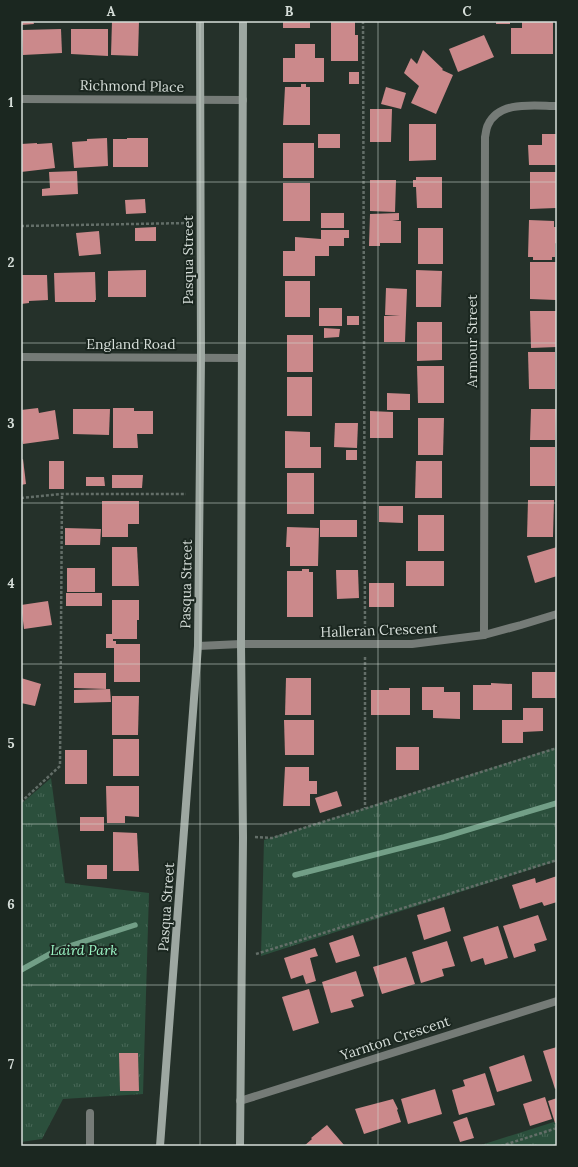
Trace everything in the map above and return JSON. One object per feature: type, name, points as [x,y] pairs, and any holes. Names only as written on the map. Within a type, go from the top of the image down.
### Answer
[{"type":"main road","name":"Pasqua Street","points":[[160,1146],[198,646],[201,357],[200,21]]},
{"type":"main road","points":[[240,1146],[243,837],[241,644],[243,21]]},
{"type":"street","name":"Richmond Place","points":[[21,99],[243,100]]},
{"type":"street","name":"Armour Street","points":[[484,634],[485,137],[488,125],[495,114],[507,108],[521,106],[557,106]]},
{"type":"street","name":"England Road","points":[[21,357],[242,358]]},
{"type":"street","name":"Halleran Crescent","points":[[198,646],[241,644],[412,644],[484,634],[557,614]]},
{"type":"street","name":"Yarnton Crescent","points":[[240,1101],[557,1001]]},
{"type":"street","points":[[90,1114],[90,1146]]},
{"type":"path","points":[[363,21],[365,808]]},
{"type":"path","points":[[21,226],[201,222]]},
{"type":"path","points":[[21,802],[60,766],[62,494]]},
{"type":"path","points":[[21,498],[62,494],[200,494]]},
{"type":"path","points":[[243,837],[272,838],[557,748]]},
{"type":"path","points":[[242,959],[557,860]]},
{"type":"path","points":[[501,1146],[557,1128]]},
{"type":"green space","points":[[557,747],[557,861],[261,956],[264,840]]},
{"type":"green space","name":"Laird Park","points":[[51,778],[65,883],[149,893],[143,1094],[63,1099],[42,1139],[21,1142],[21,804]]},
{"type":"green space","points":[[557,1121],[557,1146],[478,1146]]},
{"type":"building","points":[[21,21],[33,21],[34,24],[21,25]]},
{"type":"building","points":[[112,21],[139,21],[138,56],[111,55]]},
{"type":"building","points":[[283,21],[310,21],[310,28],[283,28]]},
{"type":"building","points":[[331,21],[355,21],[355,35],[331,35]]},
{"type":"building","points":[[496,21],[510,21],[510,24],[496,24]]},
{"type":"building","points":[[522,21],[553,21],[553,54],[511,54],[511,28],[522,28]]},
{"type":"building","points":[[61,29],[62,53],[23,55],[22,30]]},
{"type":"building","points":[[71,29],[108,29],[108,56],[71,54]]},
{"type":"building","points":[[331,35],[358,35],[358,61],[331,61]]},
{"type":"building","points":[[484,35],[494,57],[458,72],[449,49]]},
{"type":"building","points":[[295,44],[315,44],[315,58],[324,58],[324,82],[283,82],[283,58],[295,58]]},
{"type":"building","points":[[423,50],[443,69],[442,70],[453,75],[436,114],[411,103],[419,86],[404,73],[411,58],[417,64]]},
{"type":"building","points":[[349,72],[359,72],[359,84],[349,84]]},
{"type":"building","points":[[301,84],[306,84],[306,87],[310,87],[310,125],[283,125],[285,87],[301,87]]},
{"type":"building","points":[[386,87],[406,93],[401,109],[381,104]]},
{"type":"building","points":[[370,109],[392,109],[391,142],[370,142]]},
{"type":"building","points":[[409,124],[436,124],[436,160],[409,161]]},
{"type":"building","points":[[318,134],[340,134],[340,148],[318,148]]},
{"type":"building","points":[[542,134],[557,134],[557,165],[529,165],[528,145],[542,145]]},
{"type":"building","points":[[107,138],[108,166],[74,168],[72,142],[87,141],[87,139]]},
{"type":"building","points":[[148,138],[148,167],[113,167],[113,139]]},
{"type":"building","points":[[52,143],[55,168],[21,172],[21,144]]},
{"type":"building","points":[[283,143],[314,143],[314,178],[283,178]]},
{"type":"building","points":[[77,171],[78,194],[42,196],[42,189],[50,188],[49,172]]},
{"type":"building","points":[[530,172],[556,172],[556,208],[530,209]]},
{"type":"building","points":[[416,177],[442,177],[442,208],[417,208],[416,187],[413,187],[413,180],[416,180]]},
{"type":"building","points":[[370,180],[396,180],[395,212],[370,211]]},
{"type":"building","points":[[283,183],[310,183],[310,221],[283,221]]},
{"type":"building","points":[[145,199],[146,213],[126,214],[125,200]]},
{"type":"building","points":[[321,213],[344,213],[344,228],[321,228]]},
{"type":"building","points":[[399,213],[399,220],[392,221],[401,221],[401,243],[380,243],[380,246],[369,246],[370,214]]},
{"type":"building","points":[[529,220],[554,221],[554,227],[557,227],[557,244],[555,243],[555,257],[552,257],[552,260],[533,260],[533,257],[528,257]]},
{"type":"building","points":[[156,227],[156,241],[135,241],[135,228]]},
{"type":"building","points":[[418,228],[443,228],[443,264],[418,264]]},
{"type":"building","points":[[321,230],[349,230],[349,238],[344,238],[344,246],[329,246],[329,256],[315,256],[315,276],[283,276],[283,251],[295,251],[295,237],[321,239]]},
{"type":"building","points":[[99,231],[101,254],[79,256],[76,233]]},
{"type":"building","points":[[530,262],[556,262],[556,300],[530,299]]},
{"type":"building","points":[[146,270],[146,297],[108,297],[108,271]]},
{"type":"building","points":[[416,270],[442,271],[441,307],[416,307]]},
{"type":"building","points":[[95,272],[95,302],[55,302],[54,273]]},
{"type":"building","points":[[21,275],[47,275],[48,300],[29,301],[29,303],[21,304]]},
{"type":"building","points":[[285,281],[310,281],[310,317],[285,317]]},
{"type":"building","points":[[386,288],[407,289],[405,342],[384,342],[384,316],[400,316],[385,315]]},
{"type":"building","points":[[319,308],[342,308],[342,326],[319,326]]},
{"type":"building","points":[[530,311],[556,311],[557,347],[531,348]]},
{"type":"building","points":[[347,316],[359,316],[359,325],[347,325]]},
{"type":"building","points":[[417,322],[442,322],[442,360],[417,361]]},
{"type":"building","points":[[324,328],[340,329],[339,337],[324,338]]},
{"type":"building","points":[[287,335],[313,335],[313,372],[287,372]]},
{"type":"building","points":[[528,352],[555,352],[555,389],[529,389]]},
{"type":"building","points":[[417,366],[444,366],[444,403],[418,403]]},
{"type":"building","points":[[287,377],[312,377],[312,416],[287,416]]},
{"type":"building","points":[[387,393],[410,394],[410,410],[387,410]]},
{"type":"building","points":[[38,408],[39,413],[55,410],[59,439],[23,444],[21,435],[21,410]]},
{"type":"building","points":[[113,408],[134,408],[134,411],[153,411],[153,434],[137,434],[138,448],[113,448]]},
{"type":"building","points":[[73,409],[110,409],[109,435],[73,434]]},
{"type":"building","points":[[531,409],[556,409],[555,440],[530,440]]},
{"type":"building","points":[[370,411],[393,412],[393,438],[370,438]]},
{"type":"building","points":[[418,418],[444,418],[443,455],[418,455]]},
{"type":"building","points":[[335,423],[358,423],[357,448],[334,447]]},
{"type":"building","points":[[285,431],[310,432],[310,447],[321,447],[321,468],[285,468]]},
{"type":"building","points":[[530,447],[555,447],[555,486],[530,486]]},
{"type":"building","points":[[346,450],[357,450],[357,460],[346,460]]},
{"type":"building","points":[[23,459],[26,484],[21,485],[21,460]]},
{"type":"building","points":[[49,461],[64,461],[64,489],[49,489]]},
{"type":"building","points":[[416,461],[442,461],[442,498],[415,498]]},
{"type":"building","points":[[287,473],[314,473],[314,514],[287,514]]},
{"type":"building","points":[[112,475],[143,475],[142,488],[112,488]]},
{"type":"building","points":[[86,477],[104,477],[105,486],[86,486]]},
{"type":"building","points":[[528,500],[554,500],[553,537],[527,537]]},
{"type":"building","points":[[102,501],[139,501],[139,524],[128,524],[128,537],[102,537]]},
{"type":"building","points":[[379,506],[403,506],[403,523],[379,522]]},
{"type":"building","points":[[418,515],[444,515],[444,551],[418,551]]},
{"type":"building","points":[[320,520],[357,520],[357,537],[320,537]]},
{"type":"building","points":[[287,527],[319,528],[318,566],[290,566],[290,547],[286,547]]},
{"type":"building","points":[[65,528],[101,529],[100,545],[65,545]]},
{"type":"building","points":[[112,547],[137,547],[139,586],[112,586]]},
{"type":"building","points":[[557,547],[557,576],[535,583],[527,556]]},
{"type":"building","points":[[406,561],[444,561],[444,586],[406,586]]},
{"type":"building","points":[[67,568],[95,568],[95,592],[67,592]]},
{"type":"building","points":[[302,569],[309,569],[309,572],[313,572],[313,617],[287,617],[287,571],[302,571]]},
{"type":"building","points":[[336,570],[358,570],[359,598],[337,599]]},
{"type":"building","points":[[369,583],[394,583],[394,607],[369,607]]},
{"type":"building","points":[[66,593],[102,593],[102,606],[66,606]]},
{"type":"building","points":[[112,600],[139,600],[137,639],[113,639],[113,641],[116,641],[116,644],[140,644],[140,682],[114,682],[114,648],[106,648],[106,634],[112,634]]},
{"type":"building","points":[[48,601],[52,625],[24,629],[21,605]]},
{"type":"building","points":[[532,672],[557,672],[557,698],[532,698]]},
{"type":"building","points":[[74,673],[106,673],[106,689],[74,688]]},
{"type":"building","points":[[21,678],[41,684],[35,706],[21,703]]},
{"type":"building","points":[[286,678],[311,678],[311,715],[285,715]]},
{"type":"building","points":[[491,683],[512,684],[512,710],[473,710],[473,685],[491,685]]},
{"type":"building","points":[[422,687],[444,687],[444,692],[460,692],[460,719],[433,718],[433,710],[422,710]]},
{"type":"building","points":[[389,688],[410,688],[410,715],[371,715],[371,690],[389,690]]},
{"type":"building","points":[[110,689],[111,702],[74,703],[74,690]]},
{"type":"building","points":[[112,696],[139,696],[138,735],[112,735]]},
{"type":"building","points":[[523,708],[543,708],[543,731],[523,732],[523,743],[502,743],[502,720],[523,720]]},
{"type":"building","points":[[284,720],[314,720],[314,755],[285,755]]},
{"type":"building","points":[[113,739],[139,739],[139,776],[113,776]]},
{"type":"building","points":[[396,747],[419,747],[419,770],[396,770]]},
{"type":"building","points":[[65,750],[87,750],[87,784],[65,784]]},
{"type":"building","points":[[285,767],[309,767],[309,781],[317,781],[317,794],[310,794],[310,806],[283,806]]},
{"type":"building","points":[[106,786],[139,786],[139,817],[125,816],[125,823],[107,823]]},
{"type":"building","points":[[337,791],[342,806],[320,813],[315,798]]},
{"type":"building","points":[[80,817],[104,817],[104,831],[80,831]]},
{"type":"building","points":[[113,832],[137,833],[139,871],[113,871]]},
{"type":"building","points":[[87,865],[107,865],[107,879],[87,879]]},
{"type":"building","points":[[557,876],[557,902],[544,906],[542,902],[520,909],[512,885],[535,878],[536,883]]},
{"type":"building","points":[[444,907],[451,931],[424,940],[417,915]]},
{"type":"building","points":[[538,915],[547,940],[534,944],[536,951],[514,958],[503,926]]},
{"type":"building","points":[[498,926],[508,958],[485,965],[483,958],[471,962],[463,937]]},
{"type":"building","points":[[353,935],[360,956],[336,963],[329,943]]},
{"type":"building","points":[[447,941],[455,966],[442,969],[444,976],[421,983],[412,952]]},
{"type":"building","points":[[315,948],[318,956],[310,958],[316,981],[306,984],[303,975],[291,979],[284,958]]},
{"type":"building","points":[[406,957],[415,984],[382,994],[373,967]]},
{"type":"building","points":[[356,971],[364,996],[351,1000],[354,1007],[331,1013],[322,982]]},
{"type":"building","points":[[309,989],[319,1023],[293,1031],[282,997]]},
{"type":"building","points":[[557,1047],[557,1088],[555,1089],[543,1051]]},
{"type":"building","points":[[119,1053],[138,1053],[139,1091],[120,1091]]},
{"type":"building","points":[[524,1055],[532,1081],[497,1092],[489,1067]]},
{"type":"building","points":[[485,1073],[495,1105],[459,1115],[452,1090],[465,1086],[463,1080]]},
{"type":"building","points":[[435,1089],[442,1114],[408,1124],[401,1099]]},
{"type":"building","points":[[545,1097],[552,1119],[530,1126],[523,1104]]},
{"type":"building","points":[[557,1098],[557,1123],[555,1123],[548,1101]]},
{"type":"building","points":[[393,1099],[398,1109],[401,1122],[364,1134],[355,1109]]},
{"type":"building","points":[[467,1117],[474,1138],[460,1142],[453,1122]]},
{"type":"building","points":[[327,1125],[344,1145],[304,1146],[312,1139],[311,1138]]},
{"type":"waterway","points":[[295,875],[444,837],[557,803]]},
{"type":"waterway","points":[[21,970],[57,950],[135,925]]}]
